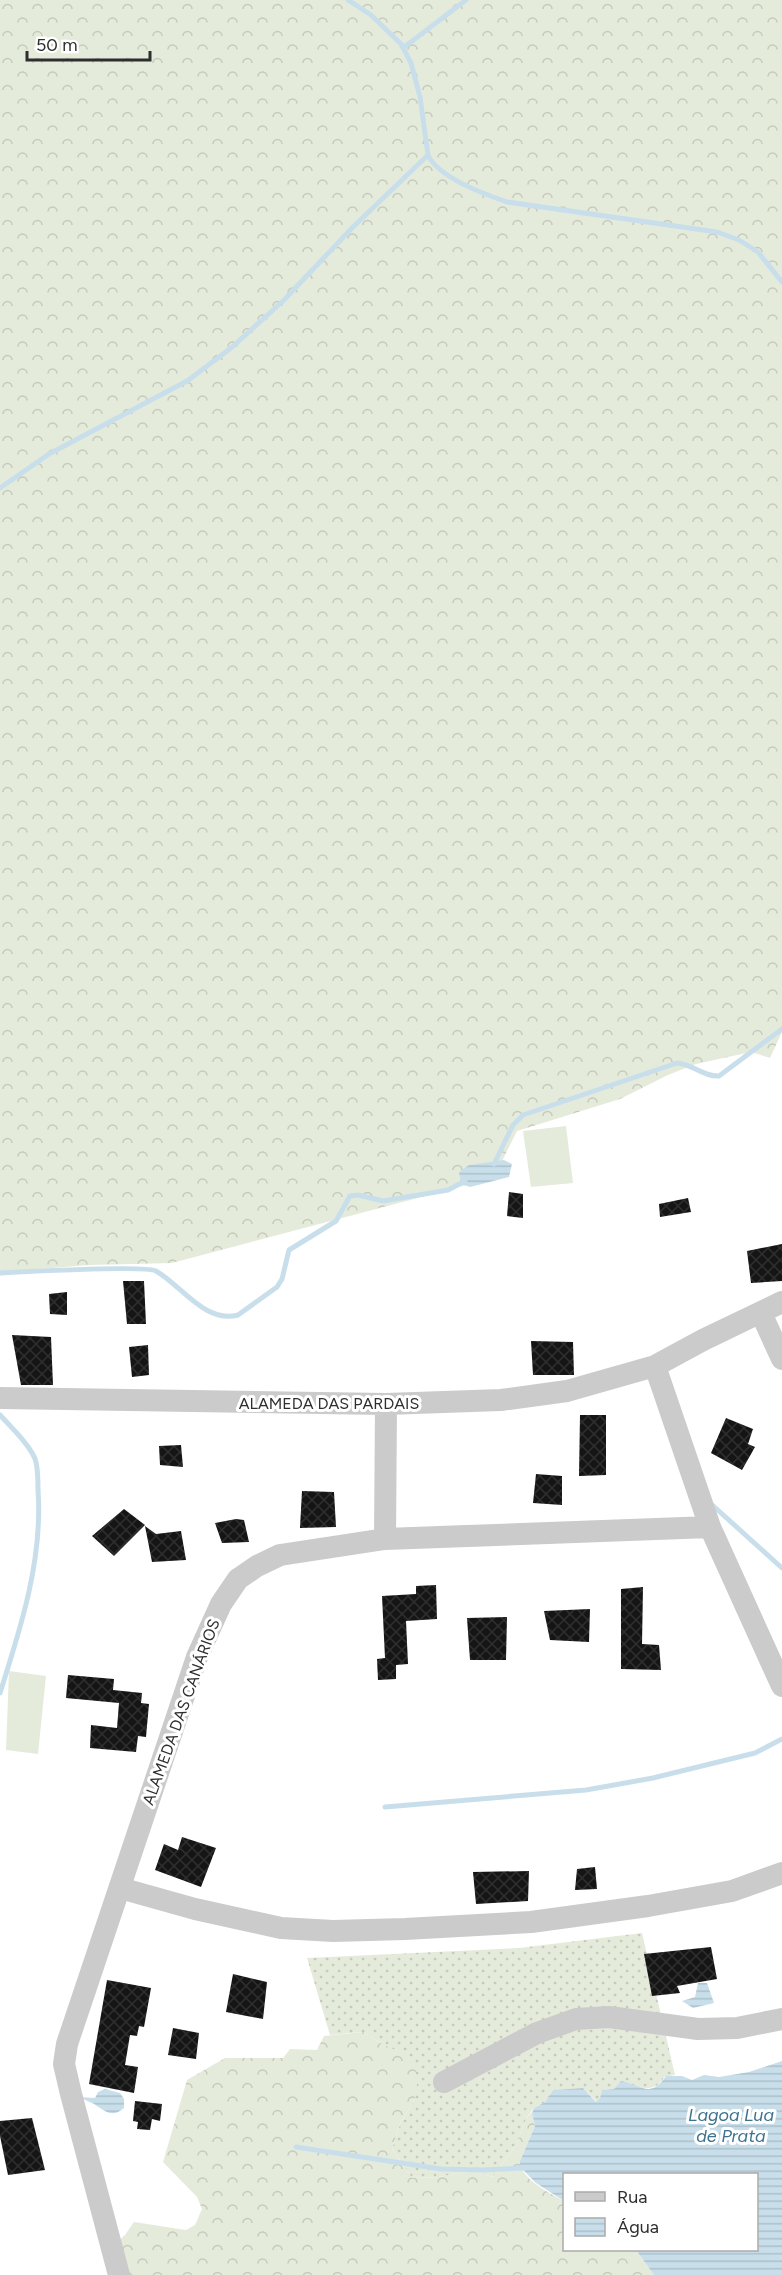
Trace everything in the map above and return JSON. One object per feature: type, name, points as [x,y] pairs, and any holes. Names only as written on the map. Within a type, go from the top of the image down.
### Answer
[{"type":"street","name":"ALAMEDA DAS PARDAIS","points":[[0,1398],[386,1404],[501,1400],[567,1391],[655,1366],[782,1302]]},
{"type":"street","points":[[761,1313],[782,1359]]},
{"type":"street","points":[[655,1366],[710,1527],[782,1686]]},
{"type":"street","points":[[385,1539],[386,1404]]},
{"type":"street","name":"ALAMEDA DAS CANÁRIOS","points":[[119,2275],[70,2094],[64,2064],[67,2044],[197,1658],[221,1604],[238,1579],[257,1566],[280,1555],[385,1539],[710,1527]]},
{"type":"street","points":[[120,1888],[195,1909],[281,1928],[405,1929],[531,1922],[648,1906],[732,1891],[782,1873]]},
{"type":"street","points":[[444,2082],[537,2033],[576,2019],[609,2017],[698,2029],[737,2028],[782,2019]]},
{"type":"green space","points":[[0,0],[782,0],[782,1032],[770,1058],[751,1052],[696,1064],[620,1099],[517,1131],[499,1167],[482,1181],[172,1263],[90,1265],[0,1272]]},
{"type":"green space","points":[[566,1126],[573,1183],[531,1187],[523,1131]]},
{"type":"green space","points":[[9,1671],[46,1676],[38,1754],[6,1750]]},
{"type":"green space","points":[[642,1933],[675,2075],[664,2077],[660,2083],[651,2088],[621,2082],[614,2089],[602,2090],[597,2102],[583,2088],[553,2090],[545,2102],[534,2108],[527,2117],[517,2143],[493,2177],[472,2171],[439,2177],[412,2178],[392,2149],[400,2124],[415,2098],[382,2044],[363,2032],[330,2035],[307,1958],[519,1948]]},
{"type":"green space","points":[[363,2032],[382,2044],[411,2057],[418,2077],[415,2098],[400,2124],[392,2149],[412,2178],[439,2177],[472,2171],[493,2177],[517,2143],[527,2117],[532,2112],[535,2126],[520,2161],[521,2167],[537,2185],[563,2200],[563,2251],[637,2251],[654,2275],[116,2275],[114,2245],[134,2222],[186,2230],[195,2225],[202,2209],[197,2197],[163,2162],[187,2080],[225,2058],[283,2058],[290,2049],[317,2050],[324,2036]]},
{"type":"water","points":[[504,1160],[512,1164],[509,1177],[470,1187],[461,1184],[459,1172],[469,1165]]},
{"type":"water","points":[[698,1983],[707,1983],[714,2003],[693,2008],[682,2001],[695,1997]]},
{"type":"water","name":"Lagoa Lua de Prata","points":[[782,2061],[782,2275],[654,2275],[637,2251],[758,2251],[758,2173],[563,2173],[563,2200],[536,2183],[520,2167],[520,2161],[535,2126],[532,2113],[534,2108],[545,2102],[553,2090],[583,2088],[596,2102],[602,2090],[614,2089],[621,2081],[650,2089],[666,2076],[682,2076],[692,2080],[704,2075],[719,2077],[749,2072]]},
{"type":"water","points":[[105,2089],[120,2093],[124,2099],[124,2108],[110,2113],[78,2097],[95,2098],[98,2092]]},
{"type":"building","points":[[509,1192],[523,1194],[523,1218],[507,1216]]},
{"type":"building","points":[[688,1198],[691,1212],[660,1217],[659,1204]]},
{"type":"building","points":[[782,1244],[782,1281],[751,1283],[747,1251]]},
{"type":"building","points":[[123,1281],[144,1281],[146,1324],[127,1324]]},
{"type":"building","points":[[67,1292],[67,1315],[50,1314],[49,1294]]},
{"type":"building","points":[[12,1335],[51,1337],[53,1385],[21,1385]]},
{"type":"building","points":[[531,1341],[573,1342],[574,1375],[533,1375]]},
{"type":"building","points":[[148,1345],[149,1375],[132,1377],[129,1347]]},
{"type":"building","points":[[580,1415],[606,1415],[606,1475],[579,1476]]},
{"type":"building","points":[[726,1418],[753,1429],[748,1444],[755,1447],[742,1470],[711,1453]]},
{"type":"building","points":[[181,1445],[183,1467],[160,1465],[159,1446]]},
{"type":"building","points":[[536,1474],[562,1476],[562,1505],[533,1503]]},
{"type":"building","points":[[302,1491],[334,1492],[336,1527],[300,1528]]},
{"type":"building","points":[[124,1509],[145,1525],[114,1556],[92,1536]]},
{"type":"building","points":[[236,1519],[244,1520],[249,1542],[222,1543],[215,1523]]},
{"type":"building","points":[[145,1526],[156,1534],[181,1531],[186,1560],[152,1562]]},
{"type":"building","points":[[436,1585],[437,1619],[406,1621],[408,1664],[396,1665],[396,1679],[378,1680],[377,1659],[385,1658],[382,1596],[416,1594],[416,1586]]},
{"type":"building","points":[[643,1587],[642,1644],[659,1645],[661,1670],[621,1669],[621,1589]]},
{"type":"building","points":[[590,1609],[589,1642],[550,1640],[544,1611]]},
{"type":"building","points":[[507,1617],[506,1660],[470,1660],[467,1618]]},
{"type":"building","points":[[68,1675],[114,1679],[113,1690],[142,1693],[141,1703],[149,1704],[146,1737],[138,1736],[136,1752],[90,1748],[91,1725],[117,1728],[119,1703],[66,1698]]},
{"type":"building","points":[[182,1837],[216,1848],[201,1887],[155,1870],[164,1844],[178,1850]]},
{"type":"building","points":[[595,1867],[597,1889],[575,1890],[577,1869]]},
{"type":"building","points":[[529,1871],[528,1901],[476,1904],[473,1872]]},
{"type":"building","points":[[711,1947],[717,1979],[677,1986],[680,1993],[652,1996],[644,1954]]},
{"type":"building","points":[[233,1974],[267,1982],[263,2019],[226,2012]]},
{"type":"building","points":[[107,1980],[151,1988],[144,2027],[139,2026],[137,2036],[130,2035],[125,2065],[138,2067],[134,2093],[89,2084]]},
{"type":"building","points":[[173,2028],[199,2033],[196,2059],[168,2055]]},
{"type":"building","points":[[135,2101],[162,2104],[160,2121],[152,2119],[150,2130],[137,2129],[138,2122],[133,2121]]},
{"type":"building","points":[[32,2118],[45,2170],[8,2175],[0,2136],[0,2121]]},
{"type":"waterway","points":[[348,0],[371,15],[401,44],[411,63],[420,97],[428,155],[442,171],[452,178],[507,202],[717,232],[739,240],[758,252],[782,282]]},
{"type":"waterway","points":[[403,48],[466,0]]},
{"type":"waterway","points":[[0,488],[49,454],[187,381],[231,348],[283,301],[353,227],[428,155]]},
{"type":"waterway","points":[[494,1164],[513,1125],[523,1115],[677,1063],[708,1075],[719,1076],[782,1029]]},
{"type":"waterway","points":[[0,1273],[147,1269],[156,1271],[165,1277],[204,1309],[226,1316],[238,1315],[277,1287],[282,1279],[289,1250],[336,1221],[350,1196],[358,1195],[383,1201],[448,1190],[465,1181]]},
{"type":"waterway","points":[[0,1415],[21,1437],[34,1456],[38,1472],[39,1516],[29,1593],[0,1693]]},
{"type":"waterway","points":[[710,1503],[782,1568]]},
{"type":"waterway","points":[[385,1807],[586,1790],[653,1778],[755,1753],[782,1739]]},
{"type":"waterway","points":[[296,2147],[441,2169],[526,2168]]}]
